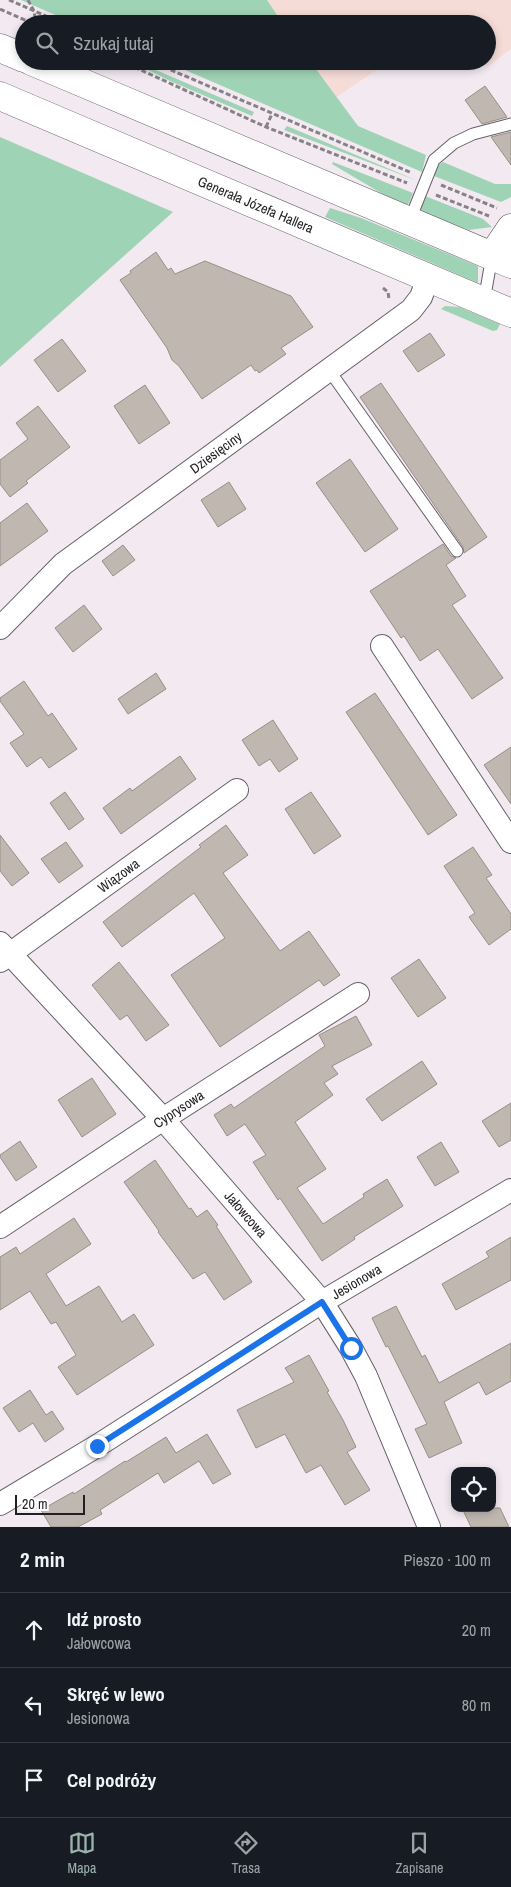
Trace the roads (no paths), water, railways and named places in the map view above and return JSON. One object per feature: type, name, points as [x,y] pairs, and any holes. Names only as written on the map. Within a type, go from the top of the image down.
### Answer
[{"type":"main road","points":[[0,48],[15,54]]},
{"type":"main road","points":[[52,70],[502,260],[507,222]]},
{"type":"main road","points":[[67,124],[82,83]]},
{"type":"main road","name":"Generała Józefa Hallera","points":[[0,96],[511,313]]},
{"type":"street","name":"Dziesięciny","points":[[0,628],[63,564],[411,310],[421,297],[428,278]]},
{"type":"street","points":[[382,646],[511,842]]},
{"type":"street","name":"Wiązowa","points":[[3,953],[237,790]]},
{"type":"street","name":"Jałowcowa","points":[[3,953],[163,1119],[322,1302],[366,1376],[428,1527]]},
{"type":"street","name":"Cyprysowa","points":[[0,1227],[163,1119],[358,994]]},
{"type":"street","name":"Jesionowa","points":[[0,1504],[105,1440],[322,1302],[511,1190]]},
{"type":"lane","points":[[409,222],[434,160],[454,143],[473,134],[511,124]]},
{"type":"lane","points":[[484,301],[502,260]]},
{"type":"lane","points":[[329,370],[457,551]]}]
